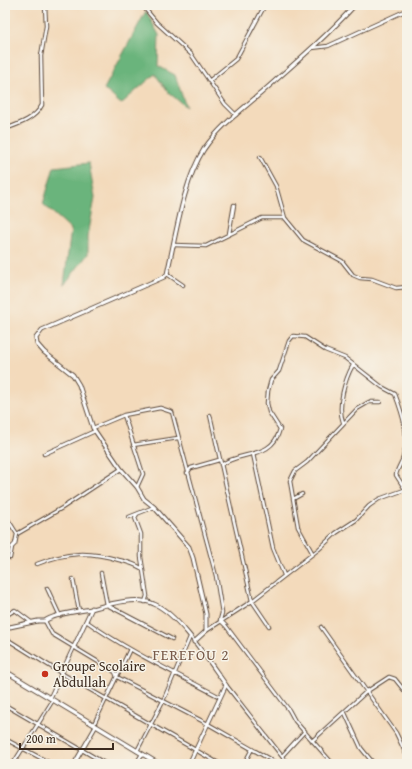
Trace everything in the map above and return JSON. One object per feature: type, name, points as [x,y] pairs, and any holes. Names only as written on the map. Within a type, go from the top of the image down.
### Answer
[{"type":"main road","points":[[5,671],[159,764]]},
{"type":"street","points":[[5,129],[27,120],[40,110],[42,105],[41,56],[46,26],[45,5]]},
{"type":"street","points":[[142,5],[157,23],[191,54],[225,104],[236,115]]},
{"type":"street","points":[[209,81],[236,59],[265,5]]},
{"type":"street","points":[[206,631],[206,614],[189,547],[154,507],[144,499],[121,469],[94,429],[80,385],[73,375],[37,344],[36,338],[42,330],[154,283],[167,274],[189,182],[204,149],[216,134],[236,115],[311,48],[328,35],[355,5]]},
{"type":"street","points":[[311,48],[328,46],[407,10]]},
{"type":"street","points":[[260,157],[276,186],[285,218],[303,240],[342,261],[353,274],[396,288],[407,287]]},
{"type":"street","points":[[229,234],[234,205]]},
{"type":"street","points":[[174,245],[206,246],[262,218],[285,218]]},
{"type":"street","points":[[167,274],[183,284]]},
{"type":"street","points":[[194,642],[220,620],[252,601],[313,554],[336,533],[356,520],[369,506],[379,499],[406,489],[396,475],[402,459],[406,434],[403,414],[395,394],[382,387],[345,358],[325,350],[305,337],[294,336],[289,341],[279,371],[271,380],[268,391],[267,403],[269,412],[280,429],[278,438],[266,450],[230,459],[221,465]]},
{"type":"street","points":[[343,422],[341,416],[344,386],[353,364]]},
{"type":"street","points":[[313,554],[298,527],[290,481],[295,471],[308,462],[343,422],[357,409],[369,402],[380,402]]},
{"type":"street","points":[[44,454],[124,416],[160,408],[172,412],[187,473],[216,576],[222,613],[220,620]]},
{"type":"street","points":[[210,415],[252,601],[269,626]]},
{"type":"street","points":[[124,416],[143,474],[136,487]]},
{"type":"street","points":[[133,445],[178,438]]},
{"type":"street","points":[[253,454],[273,548],[284,575]]},
{"type":"street","points":[[187,473],[191,468],[219,460]]},
{"type":"street","points":[[17,534],[62,508],[121,469]]},
{"type":"street","points":[[293,499],[302,494]]},
{"type":"street","points":[[129,517],[154,507]]},
{"type":"street","points":[[137,514],[135,518],[141,534],[143,569],[147,596],[145,602]]},
{"type":"street","points":[[5,515],[17,534],[10,558]]},
{"type":"street","points":[[37,564],[56,557],[79,553],[111,558],[136,565],[143,569]]},
{"type":"street","points":[[102,573],[107,605]]},
{"type":"street","points":[[73,579],[80,611]]},
{"type":"street","points":[[46,588],[60,616]]},
{"type":"street","points":[[5,628],[31,622],[45,621],[107,605],[131,601],[153,603],[167,611],[190,637],[288,764]]},
{"type":"street","points":[[107,605],[172,639]]},
{"type":"street","points":[[12,764],[52,699],[62,673],[92,608]]},
{"type":"street","points":[[5,616],[15,610],[31,622]]},
{"type":"street","points":[[220,620],[289,710],[295,721],[305,730],[333,764]]},
{"type":"street","points":[[45,621],[52,634],[115,672],[117,677],[208,724],[278,764]]},
{"type":"street","points":[[86,621],[130,649],[220,697]]},
{"type":"street","points":[[321,627],[396,733],[407,756]]},
{"type":"street","points":[[137,751],[162,701],[190,637]]},
{"type":"street","points":[[5,638],[62,673],[220,764]]},
{"type":"street","points":[[74,764],[95,725],[130,649]]},
{"type":"street","points":[[312,740],[366,692],[389,677],[395,679],[407,694]]},
{"type":"street","points":[[189,764],[226,685]]},
{"type":"street","points":[[5,705],[106,764]]},
{"type":"street","points":[[344,713],[362,748],[374,764]]},
{"type":"street","points":[[282,756],[305,730]]},
{"type":"street","points":[[5,739],[52,764]]},
{"type":"street","points":[[244,764],[252,749]]},
{"type":"street","points":[[136,764],[142,754]]},
{"type":"green space","points":[[146,11],[159,35],[158,66],[175,75],[186,107],[168,92],[155,74],[121,104],[104,89]]},
{"type":"green space","points":[[89,163],[95,198],[88,236],[88,254],[64,285],[71,229],[43,204],[54,167]]},
{"type":"place","name":"Groupe Scolaire Abdullah","points":[[45,674]]},
{"type":"district","name":"FEREFOU 2","points":[[191,654]]}]
